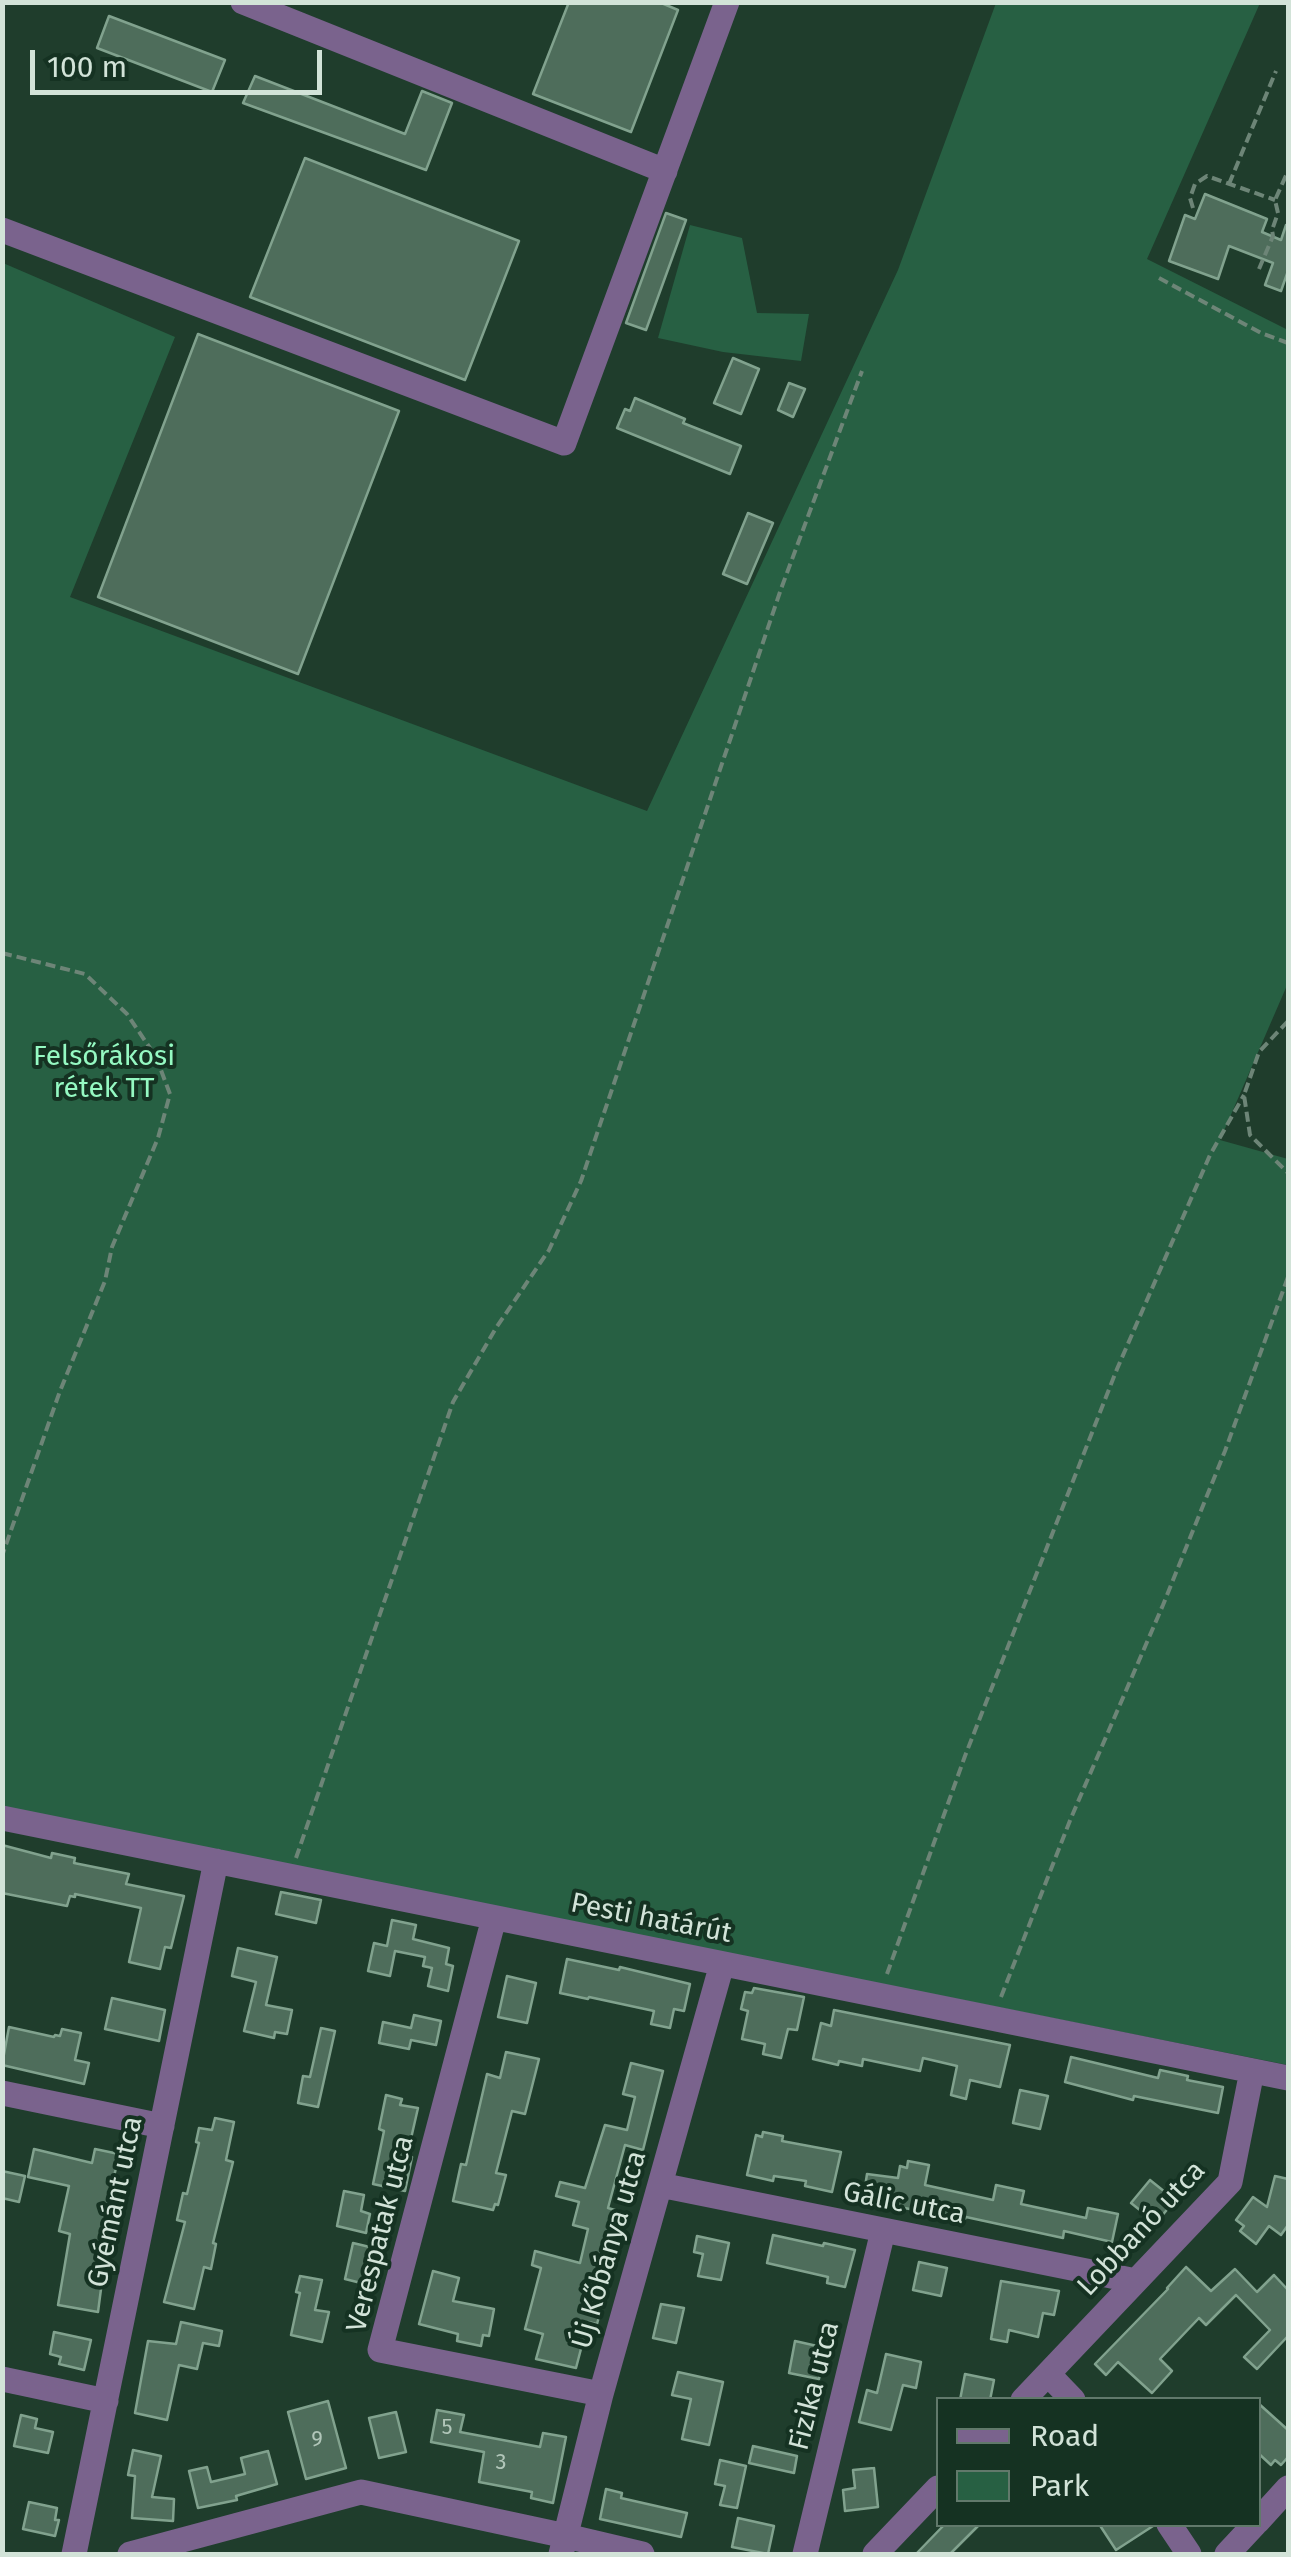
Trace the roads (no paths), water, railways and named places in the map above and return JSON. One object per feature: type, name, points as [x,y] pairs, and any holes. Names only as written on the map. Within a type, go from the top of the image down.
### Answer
[{"type":"street","points":[[244,2],[665,171]]},
{"type":"street","points":[[2,230],[564,443],[727,2]]},
{"type":"street","name":"Pesti határút","points":[[2,1818],[1288,2078]]},
{"type":"street","name":"Gyémánt utca","points":[[74,2554],[216,1862]]},
{"type":"street","name":"Verespatak utca","points":[[494,1918],[380,2350],[601,2394]]},
{"type":"street","name":"Új Kőbánya utca","points":[[563,2545],[601,2394],[722,1964]]},
{"type":"street","name":"Lobbanó utca","points":[[1026,2397],[1230,2182],[1252,2071]]},
{"type":"street","points":[[2,2093],[162,2126]]},
{"type":"street","name":"Gálic utca","points":[[660,2185],[1136,2280]]},
{"type":"street","name":"Fizika utca","points":[[805,2554],[883,2231]]},
{"type":"street","points":[[1048,2374],[1071,2397]]},
{"type":"street","points":[[2,2379],[106,2401]]},
{"type":"street","points":[[1261,2518],[1288,2488]]},
{"type":"street","points":[[875,2554],[936,2490]]},
{"type":"street","points":[[130,2554],[361,2492],[563,2545],[642,2554]]},
{"type":"street","points":[[1171,2527],[1190,2554]]},
{"type":"street","points":[[1228,2554],[1253,2527]]},
{"type":"park label","name":"Felsőrákosi rétek TT","points":[[104,1073]]}]
